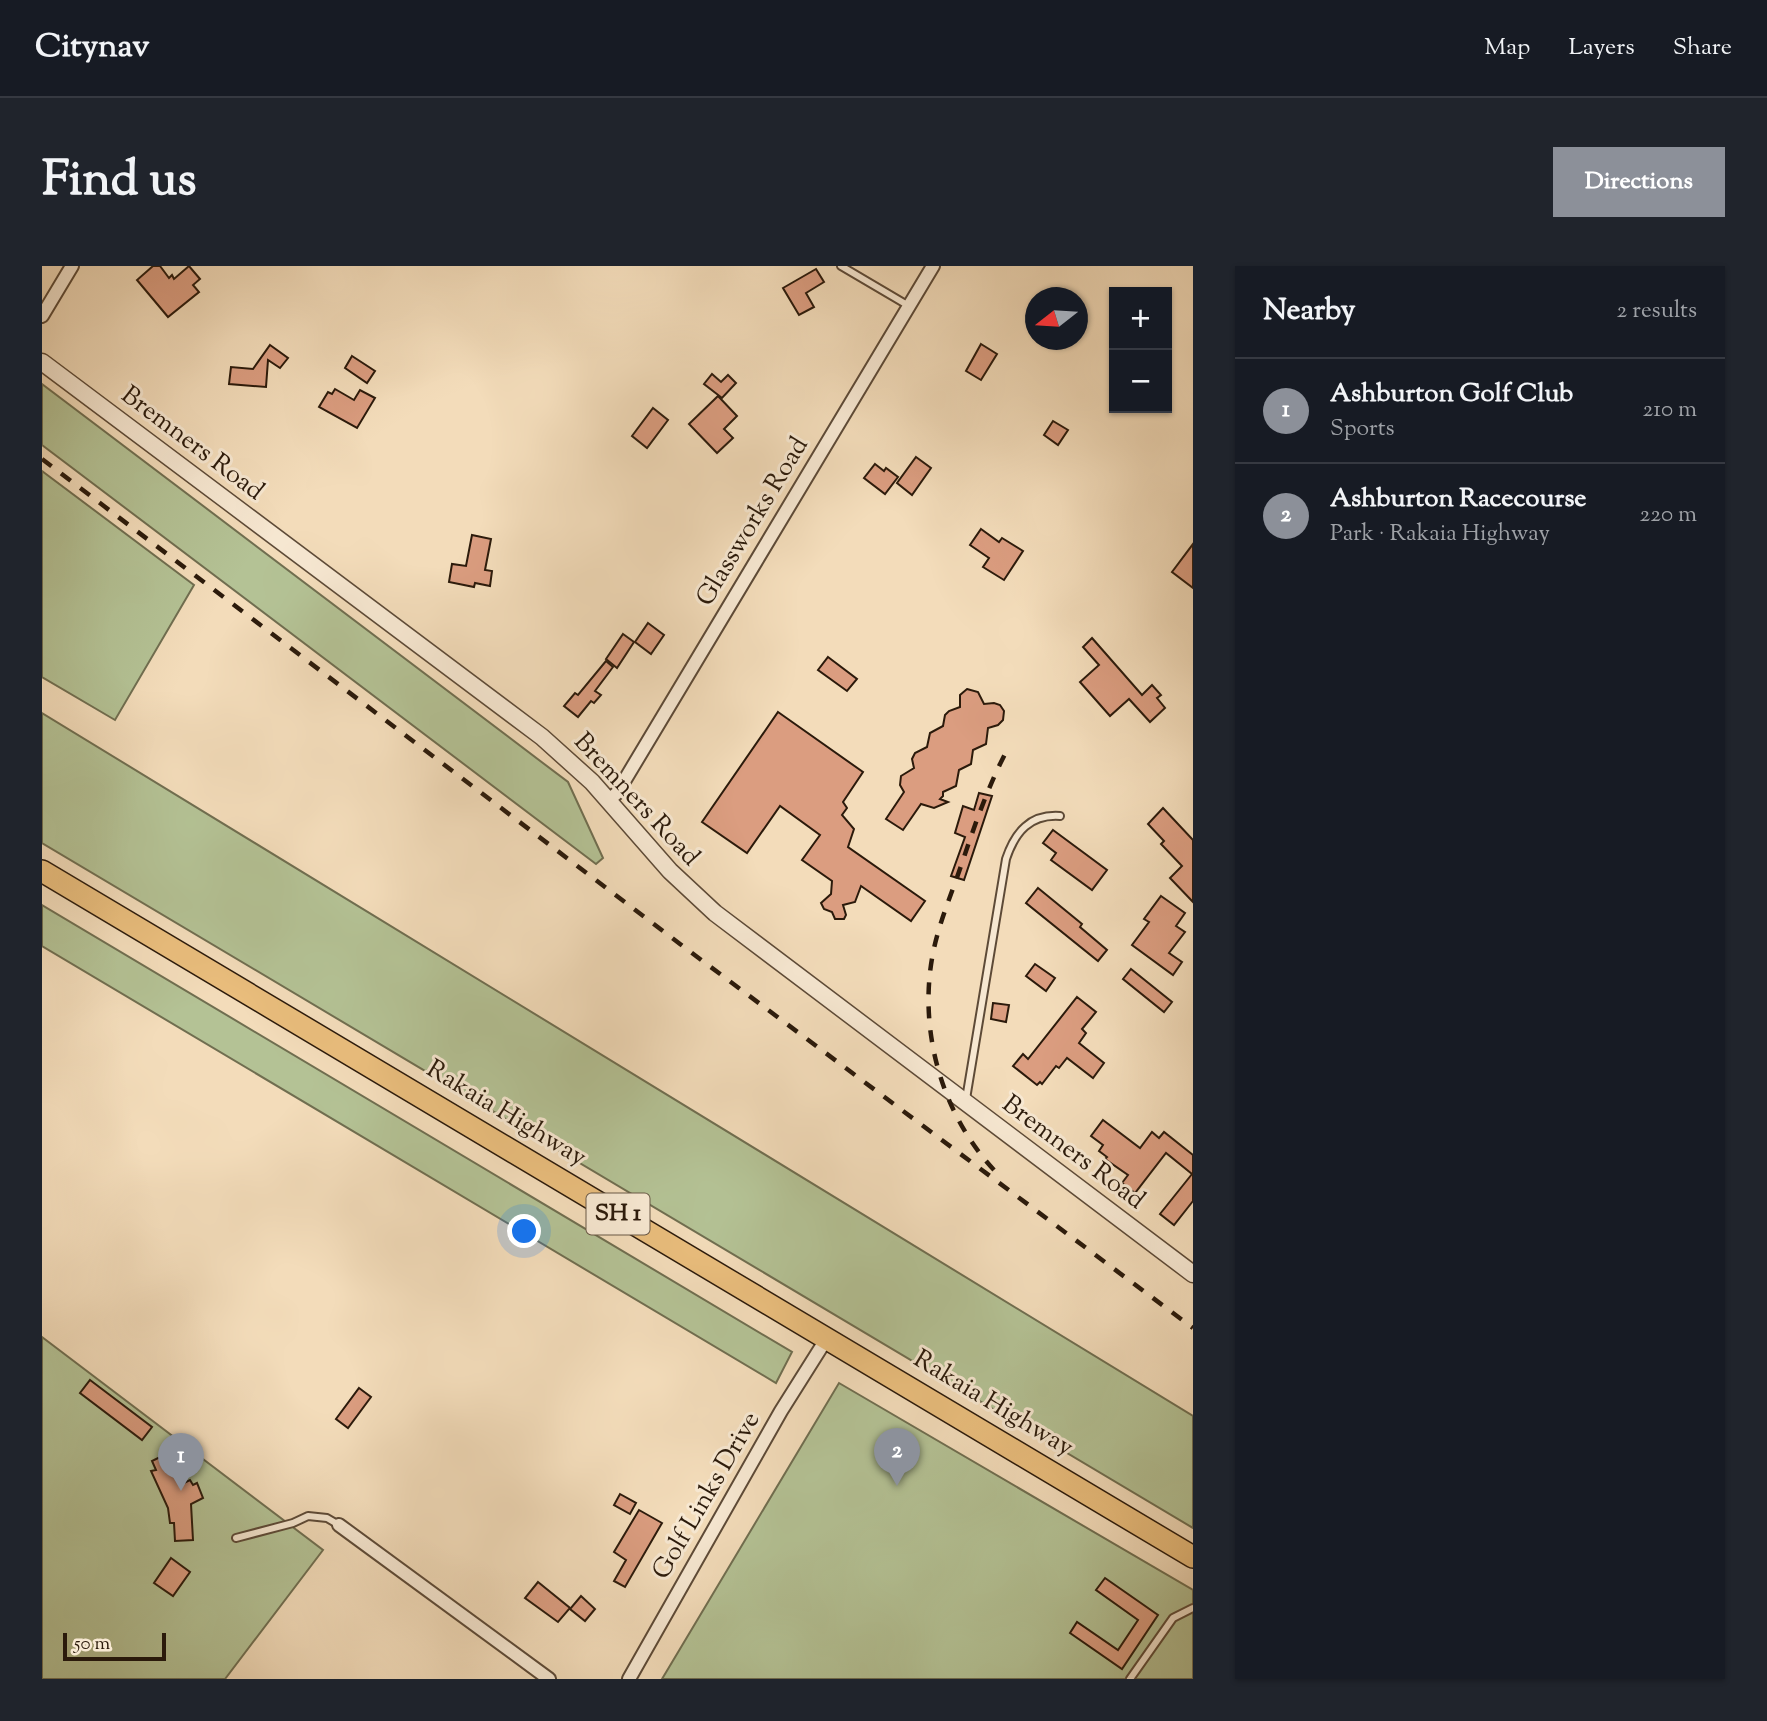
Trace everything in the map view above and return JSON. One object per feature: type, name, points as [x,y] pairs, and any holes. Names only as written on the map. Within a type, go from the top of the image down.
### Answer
[{"type":"highway","name":"Rakaia Highway","points":[[42,871],[1193,1556]]},
{"type":"street","points":[[42,316],[72,266]]},
{"type":"street","name":"Glassworks Road","points":[[609,800],[617,793],[933,266]]},
{"type":"street","name":"Bremners Road","points":[[42,362],[541,737],[592,782],[670,871],[715,913],[1193,1274]]},
{"type":"street","name":"Golf Links Drive","points":[[629,1679],[775,1423],[827,1338]]},
{"type":"street","points":[[339,1525],[550,1679]]},
{"type":"lane","points":[[841,266],[909,306]]},
{"type":"lane","points":[[965,1102],[1006,859],[1011,843],[1016,834],[1031,821],[1060,816]]},
{"type":"lane","points":[[236,1538],[293,1523],[308,1516],[327,1518],[339,1525]]},
{"type":"lane","points":[[1130,1679],[1173,1618],[1193,1608]]},
{"type":"green space","points":[[42,384],[568,782],[603,858],[596,864],[42,445]]},
{"type":"green space","points":[[42,471],[194,585],[115,720],[42,677]]},
{"type":"green space","points":[[42,713],[1193,1416],[1193,1528],[42,843]]},
{"type":"green space","points":[[42,905],[792,1352],[776,1383],[42,946]]},
{"type":"green space","points":[[42,1337],[323,1550],[225,1679],[42,1679]]},
{"type":"green space","points":[[839,1383],[1193,1590],[1193,1679],[662,1679]]},
{"type":"building","points":[[153,266],[160,266],[169,278],[172,275],[174,279],[189,266],[200,279],[193,285],[199,292],[168,317],[137,280]]},
{"type":"building","points":[[816,269],[824,282],[806,293],[814,307],[799,315],[783,288]]},
{"type":"building","points":[[981,344],[997,354],[981,380],[966,371]]},
{"type":"building","points":[[270,345],[288,358],[280,368],[268,360],[266,387],[229,384],[231,367],[253,369]]},
{"type":"building","points":[[352,356],[375,371],[367,383],[345,368]]},
{"type":"building","points":[[712,374],[721,382],[728,375],[736,383],[722,398],[704,384]]},
{"type":"building","points":[[335,389],[354,400],[360,390],[375,398],[357,428],[319,407],[328,392],[332,394]]},
{"type":"building","points":[[718,396],[737,416],[724,429],[733,438],[717,453],[689,424]]},
{"type":"building","points":[[653,408],[668,420],[647,448],[632,436]]},
{"type":"building","points":[[1053,421],[1068,430],[1058,445],[1044,435]]},
{"type":"building","points":[[916,457],[931,468],[912,495],[897,483]]},
{"type":"building","points":[[875,464],[898,477],[885,494],[864,478]]},
{"type":"building","points":[[981,529],[999,542],[1002,538],[1023,551],[1004,580],[983,567],[989,558],[970,545]]},
{"type":"building","points":[[472,535],[491,539],[485,570],[492,571],[490,586],[475,583],[474,587],[449,582],[452,564],[466,566]]},
{"type":"building","points":[[1193,544],[1193,588],[1172,572]]},
{"type":"building","points":[[648,623],[664,635],[651,654],[635,642]]},
{"type":"building","points":[[623,634],[634,642],[617,668],[606,659]]},
{"type":"building","points":[[1092,638],[1142,695],[1152,685],[1161,695],[1157,698],[1165,708],[1150,722],[1129,699],[1110,716],[1080,682],[1099,665],[1083,647]]},
{"type":"building","points":[[828,657],[857,679],[847,691],[818,670]]},
{"type":"building","points":[[606,661],[613,667],[595,691],[601,695],[594,703],[591,701],[578,717],[564,706],[575,693],[578,695]]},
{"type":"building","points":[[967,689],[978,692],[984,704],[1000,705],[1004,711],[1003,720],[988,728],[986,744],[973,750],[971,764],[959,770],[956,786],[943,792],[940,799],[948,802],[934,808],[921,804],[903,830],[886,819],[904,792],[900,785],[901,776],[914,768],[912,759],[915,753],[927,747],[930,733],[943,726],[945,715],[960,707],[960,695]]},
{"type":"building","points":[[778,712],[863,772],[843,802],[847,808],[842,815],[854,829],[848,847],[925,901],[911,921],[861,886],[855,902],[843,905],[846,915],[844,919],[835,919],[832,912],[824,909],[821,903],[831,894],[832,881],[802,860],[820,835],[780,806],[747,853],[702,822]]},
{"type":"building","points":[[979,793],[992,796],[964,880],[951,876],[965,837],[955,833],[963,806],[974,810]]},
{"type":"building","points":[[1163,808],[1193,840],[1193,902],[1170,878],[1182,866],[1161,844],[1164,841],[1148,824]]},
{"type":"building","points":[[1053,830],[1107,870],[1092,890],[1051,860],[1056,853],[1043,843]]},
{"type":"building","points":[[1038,888],[1082,924],[1080,927],[1107,950],[1098,961],[1026,903]]},
{"type":"building","points":[[1161,896],[1185,913],[1176,926],[1185,932],[1169,953],[1182,962],[1173,975],[1132,945],[1149,922],[1144,919]]},
{"type":"building","points":[[1035,964],[1055,978],[1046,991],[1026,976]]},
{"type":"building","points":[[1131,969],[1172,1002],[1164,1012],[1123,979]]},
{"type":"building","points":[[1077,997],[1096,1012],[1082,1029],[1086,1033],[1079,1043],[1104,1063],[1093,1078],[1067,1058],[1059,1068],[1056,1066],[1042,1084],[1040,1082],[1037,1085],[1013,1066],[1023,1054],[1028,1059]]},
{"type":"building","points":[[993,1003],[1009,1005],[1006,1022],[991,1019]]},
{"type":"building","points":[[1103,1120],[1140,1148],[1152,1132],[1159,1138],[1164,1132],[1193,1155],[1193,1201],[1174,1225],[1160,1214],[1192,1174],[1166,1153],[1135,1193],[1122,1183],[1128,1175],[1105,1159],[1107,1157],[1099,1151],[1103,1145],[1091,1136]]},
{"type":"building","points":[[90,1380],[152,1427],[142,1440],[80,1393]]},
{"type":"building","points":[[359,1388],[371,1397],[348,1428],[336,1419]]},
{"type":"building","points":[[168,1453],[182,1484],[190,1480],[193,1485],[197,1483],[203,1498],[191,1504],[193,1540],[175,1541],[174,1523],[170,1523],[168,1508],[151,1471],[156,1470],[152,1461]]},
{"type":"building","points":[[620,1494],[636,1503],[630,1514],[614,1505]]},
{"type":"building","points":[[639,1510],[662,1523],[625,1587],[614,1581],[626,1560],[614,1552]]},
{"type":"building","points":[[171,1558],[190,1572],[173,1596],[154,1583]]},
{"type":"building","points":[[1105,1578],[1158,1615],[1122,1669],[1070,1633],[1077,1622],[1118,1650],[1138,1620],[1096,1590]]},
{"type":"building","points":[[538,1582],[570,1608],[558,1622],[525,1598]]},
{"type":"building","points":[[581,1596],[595,1609],[585,1621],[570,1609]]},
{"type":"railway","points":[[42,459],[680,944],[1193,1328]]},
{"type":"railway","points":[[994,1170],[960,1123],[947,1096],[932,1040],[929,982],[942,920],[981,808],[1006,752]]},
{"type":"place","name":"Ashburton Racecourse","points":[[897,1486]]},
{"type":"place","name":"Ashburton Golf Club","points":[[181,1491]]}]
